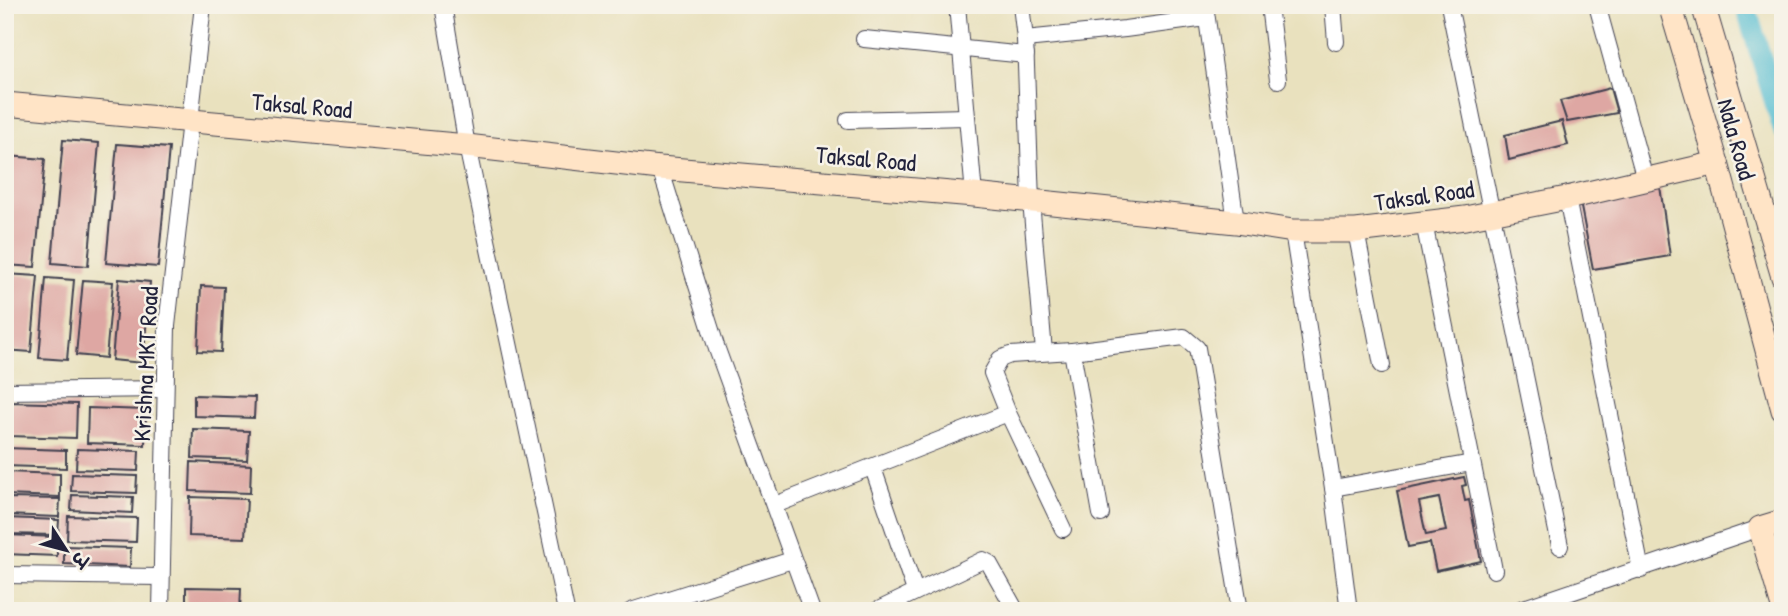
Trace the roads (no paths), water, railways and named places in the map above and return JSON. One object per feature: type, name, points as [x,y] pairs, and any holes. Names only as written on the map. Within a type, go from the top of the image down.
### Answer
[{"type":"street","name":"Krishna MKT Road","points":[[160,611],[167,326],[203,5]]},
{"type":"street","points":[[443,5],[467,146],[566,611]]},
{"type":"street","points":[[957,5],[974,195]]},
{"type":"street","points":[[1021,5],[1026,55],[1031,201],[1044,352]]},
{"type":"street","points":[[1269,5],[1278,80]]},
{"type":"street","points":[[1333,5],[1336,42]]},
{"type":"street","points":[[1449,5],[1560,545]]},
{"type":"street","points":[[1597,5],[1645,179]]},
{"type":"street","name":"Nala Road","points":[[1670,5],[1717,163],[1783,410]]},
{"type":"street","name":"Nala Road","points":[[1703,5],[1783,277]]},
{"type":"street","points":[[1025,38],[1125,29],[1206,12],[1236,222]]},
{"type":"street","points":[[864,38],[1026,55]]},
{"type":"street","name":"Taksal Road","points":[[5,104],[467,146],[660,168],[974,195],[1236,222],[1293,231],[1356,231],[1465,218],[1567,198],[1717,163]]},
{"type":"street","points":[[848,120],[966,117]]},
{"type":"street","points":[[660,168],[717,349],[812,611]]},
{"type":"street","points":[[1567,198],[1641,570]]},
{"type":"street","points":[[1424,222],[1494,570]]},
{"type":"street","points":[[1293,231],[1333,488],[1349,611]]},
{"type":"street","points":[[1356,231],[1382,365]]},
{"type":"street","points":[[1063,529],[1008,413],[992,373],[994,366],[1000,359],[1010,355],[1072,351],[1184,337],[1197,348],[1240,611]]},
{"type":"street","points":[[1072,351],[1101,514]]},
{"type":"street","points":[[5,391],[165,389]]},
{"type":"street","points":[[775,505],[1008,413]]},
{"type":"street","points":[[1333,488],[1472,463]]},
{"type":"street","points":[[873,468],[915,591]]},
{"type":"street","points":[[1515,611],[1783,521]]},
{"type":"street","points":[[1760,528],[1783,607]]},
{"type":"street","points":[[638,610],[792,560]]},
{"type":"street","points":[[876,611],[983,560],[989,563],[1016,611]]},
{"type":"street","points":[[5,575],[160,577]]},
{"type":"waterway","points":[[1745,5],[1783,129]]}]
